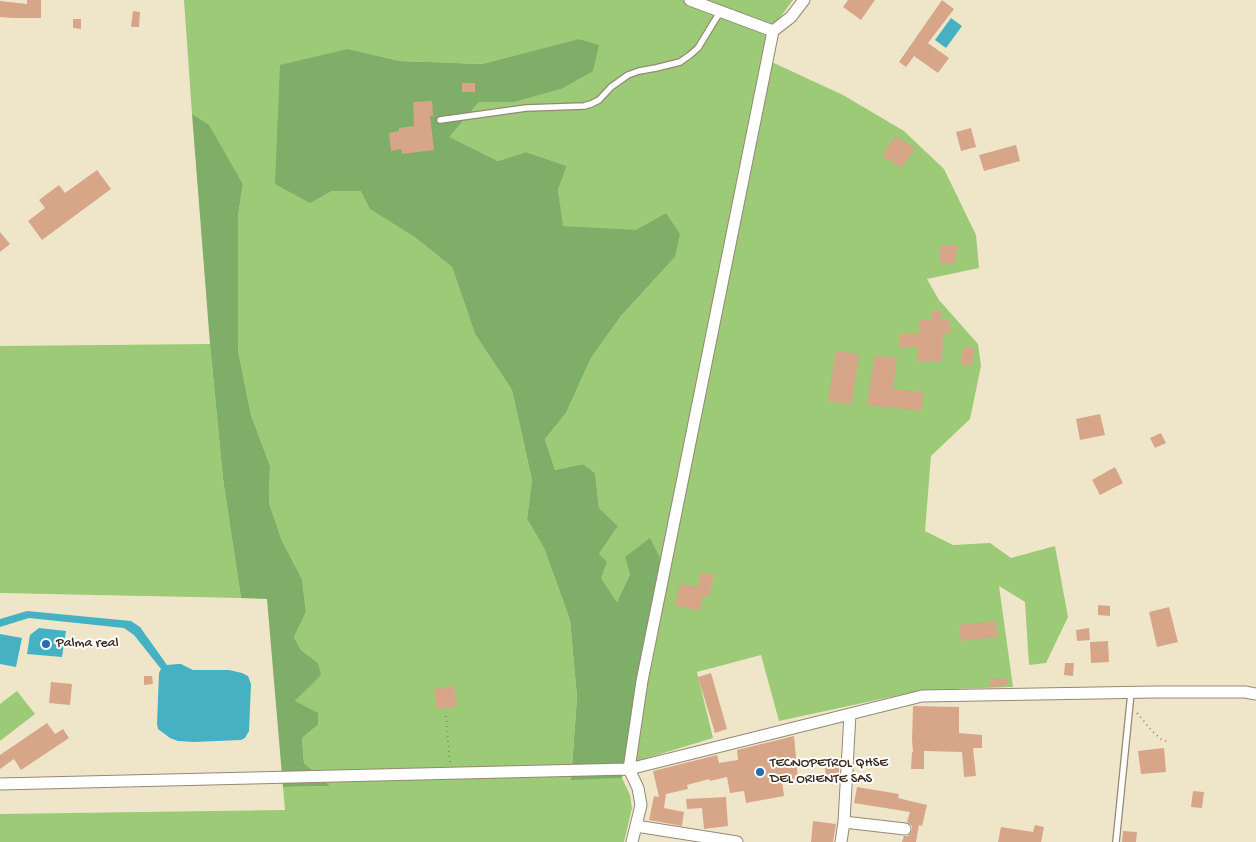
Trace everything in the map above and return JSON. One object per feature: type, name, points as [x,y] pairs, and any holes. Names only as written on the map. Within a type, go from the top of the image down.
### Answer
[{"type":"street","points":[[690,0],[773,31]]},
{"type":"street","points":[[632,842],[641,804],[638,788],[629,769],[642,681],[773,31],[791,17],[804,0]]},
{"type":"street","points":[[0,784],[629,769],[922,696],[1245,692],[1256,694]]},
{"type":"street","points":[[841,842],[844,822],[850,714]]},
{"type":"street","points":[[844,822],[905,829]]},
{"type":"street","points":[[636,826],[737,842]]},
{"type":"lane","points":[[440,120],[526,108],[584,106],[591,104],[599,100],[611,87],[628,75],[680,62],[690,55],[698,48],[720,12]]},
{"type":"lane","points":[[1116,842],[1131,693]]},
{"type":"path","points":[[1130,706],[1152,731],[1166,741]]},
{"type":"path","points":[[446,716],[451,773]]},
{"type":"green space","points":[[184,0],[793,0],[767,35],[763,58],[843,95],[904,131],[944,169],[976,235],[979,268],[927,279],[939,300],[978,344],[981,366],[970,419],[931,456],[925,531],[953,545],[990,543],[1011,558],[1055,546],[1068,617],[1046,663],[1029,665],[1025,602],[999,586],[1013,687],[923,690],[779,721],[761,655],[697,672],[713,738],[624,765],[630,574],[617,602],[601,578],[599,554],[618,526],[599,508],[595,473],[583,464],[555,470],[545,439],[566,413],[591,358],[621,316],[675,257],[666,213],[636,231],[562,226],[558,190],[567,166],[526,152],[498,161],[448,137],[479,102],[515,102],[561,89],[578,39],[482,64],[400,61],[348,49],[309,203],[332,191],[361,191],[452,267],[475,334],[512,390],[532,480],[527,519],[544,548],[570,620],[577,697],[571,779],[622,778],[630,795],[632,808],[624,842],[0,842],[0,814],[285,810],[283,787],[329,786],[304,763],[302,738],[318,725],[295,701],[320,675],[318,663],[301,650],[294,637],[306,612],[302,579],[282,541],[269,503],[270,466],[251,415],[238,350],[238,216],[243,184],[209,126],[192,114]]},
{"type":"green space","points":[[578,39],[599,45],[593,71],[561,89],[515,102],[479,102],[449,137],[498,161],[526,152],[567,166],[558,190],[563,226],[636,230],[666,213],[680,234],[675,257],[621,316],[591,358],[566,413],[545,439],[555,470],[583,464],[595,473],[599,508],[618,526],[599,554],[607,562],[601,578],[617,602],[630,574],[625,557],[650,538],[661,560],[622,778],[571,780],[577,697],[570,620],[544,548],[527,519],[532,480],[512,390],[475,334],[452,267],[415,237],[370,209],[361,191],[332,191],[310,203],[275,184],[280,65],[348,49],[400,61],[482,64]]},
{"type":"green space","points":[[192,114],[209,125],[243,184],[238,216],[238,350],[251,415],[270,466],[269,503],[282,541],[302,579],[306,612],[294,637],[301,650],[318,663],[321,675],[295,701],[318,713],[318,725],[302,738],[304,763],[330,786],[283,787],[267,599],[241,598],[223,479],[210,344]]},
{"type":"green space","points":[[210,344],[223,479],[241,598],[0,593],[0,346]]},
{"type":"green space","points":[[17,691],[35,714],[0,741],[0,704]]},
{"type":"water","points":[[951,18],[962,26],[946,48],[935,40]]},
{"type":"water","points":[[27,611],[131,621],[140,627],[167,665],[181,664],[193,670],[229,670],[248,676],[251,684],[249,731],[245,738],[241,740],[194,742],[178,741],[170,738],[158,729],[157,724],[159,673],[161,669],[134,635],[124,628],[29,618],[0,627],[0,619]]},
{"type":"water","name":"Palma real","points":[[39,628],[66,631],[62,657],[27,654],[30,635]]},
{"type":"water","name":"Palma real","points":[[0,634],[22,638],[16,667],[0,664]]},
{"type":"building","points":[[27,0],[41,0],[41,18],[0,17],[0,1],[27,4]]},
{"type":"building","points":[[848,0],[875,0],[861,20],[843,7]]},
{"type":"building","points":[[942,0],[954,9],[928,43],[949,58],[938,73],[914,56],[906,67],[899,62]]},
{"type":"building","points":[[133,11],[140,12],[139,27],[131,27]]},
{"type":"building","points":[[73,19],[81,19],[81,29],[73,28]]},
{"type":"building","points":[[462,83],[475,83],[475,92],[462,92]]},
{"type":"building","points":[[432,101],[433,116],[430,116],[434,150],[402,154],[401,149],[391,151],[389,133],[399,131],[399,128],[414,126],[413,102]]},
{"type":"building","points":[[971,128],[976,147],[961,151],[956,132]]},
{"type":"building","points":[[895,136],[915,148],[902,168],[882,156]]},
{"type":"building","points":[[1016,145],[1020,161],[984,171],[979,155]]},
{"type":"building","points":[[97,170],[111,189],[42,240],[28,221],[45,208],[39,200],[59,185],[65,193]]},
{"type":"building","points":[[0,232],[10,244],[0,252]]},
{"type":"building","points":[[940,245],[957,246],[956,264],[939,263]]},
{"type":"building","points":[[932,310],[942,311],[942,320],[949,320],[949,333],[943,333],[942,362],[918,362],[918,348],[900,348],[900,334],[919,334],[920,320],[932,320]]},
{"type":"building","points":[[964,347],[975,349],[971,366],[960,364]]},
{"type":"building","points":[[836,351],[859,354],[852,404],[828,401]]},
{"type":"building","points":[[875,355],[897,358],[893,389],[923,392],[922,411],[867,405]]},
{"type":"building","points":[[1100,414],[1105,435],[1080,440],[1076,419]]},
{"type":"building","points":[[1161,433],[1166,443],[1155,448],[1150,438]]},
{"type":"building","points":[[1115,467],[1123,483],[1100,495],[1092,480]]},
{"type":"building","points":[[701,572],[714,575],[709,597],[703,596],[700,611],[675,605],[680,584],[698,587]]},
{"type":"building","points":[[1098,605],[1110,606],[1110,616],[1098,615]]},
{"type":"building","points":[[1169,607],[1178,642],[1157,647],[1149,612]]},
{"type":"building","points":[[996,621],[998,637],[961,641],[959,625]]},
{"type":"building","points":[[1089,628],[1090,640],[1077,641],[1076,630]]},
{"type":"building","points":[[1108,641],[1109,662],[1091,663],[1090,642]]},
{"type":"building","points":[[1065,663],[1074,663],[1073,676],[1064,675]]},
{"type":"building","points":[[711,673],[727,729],[715,733],[698,677]]},
{"type":"building","points":[[144,676],[152,676],[153,684],[144,685]]},
{"type":"building","points":[[1007,678],[1008,686],[989,687],[989,679]]},
{"type":"building","points":[[51,682],[72,684],[70,705],[49,703]]},
{"type":"building","points":[[454,686],[457,707],[436,709],[434,689]]},
{"type":"building","points":[[913,706],[959,707],[959,733],[982,735],[982,748],[973,748],[976,776],[964,777],[962,752],[924,751],[924,769],[911,769]]},
{"type":"building","points":[[47,723],[55,734],[63,729],[69,738],[21,770],[14,759],[0,769],[0,755]]},
{"type":"building","points":[[794,736],[798,779],[782,781],[784,796],[746,803],[744,791],[730,793],[727,777],[710,781],[709,779],[687,785],[688,789],[666,794],[664,808],[684,812],[682,826],[649,820],[654,796],[659,797],[653,771],[717,755],[719,763],[738,760],[737,750]]},
{"type":"building","points":[[1164,748],[1166,772],[1141,774],[1138,751]]},
{"type":"building","points":[[839,766],[839,777],[826,778],[825,768]]},
{"type":"building","points":[[857,787],[899,794],[898,798],[927,805],[922,826],[919,825],[916,842],[902,842],[904,836],[908,836],[912,830],[912,826],[907,822],[910,812],[854,803]]},
{"type":"building","points":[[1193,791],[1204,792],[1202,808],[1191,807]]},
{"type":"building","points":[[726,797],[728,826],[704,829],[702,808],[687,809],[686,799]]},
{"type":"building","points":[[813,821],[836,824],[833,842],[811,842]]},
{"type":"building","points":[[1035,825],[1044,827],[1041,842],[998,842],[1001,827],[1033,832]]},
{"type":"building","points":[[1123,831],[1137,832],[1136,842],[1122,842]]},
{"type":"place","name":"Palma real","points":[[46,644]]},
{"type":"place","name":"TECNOPETROL QHSE DEL ORIENTE SAS","points":[[760,772]]}]
